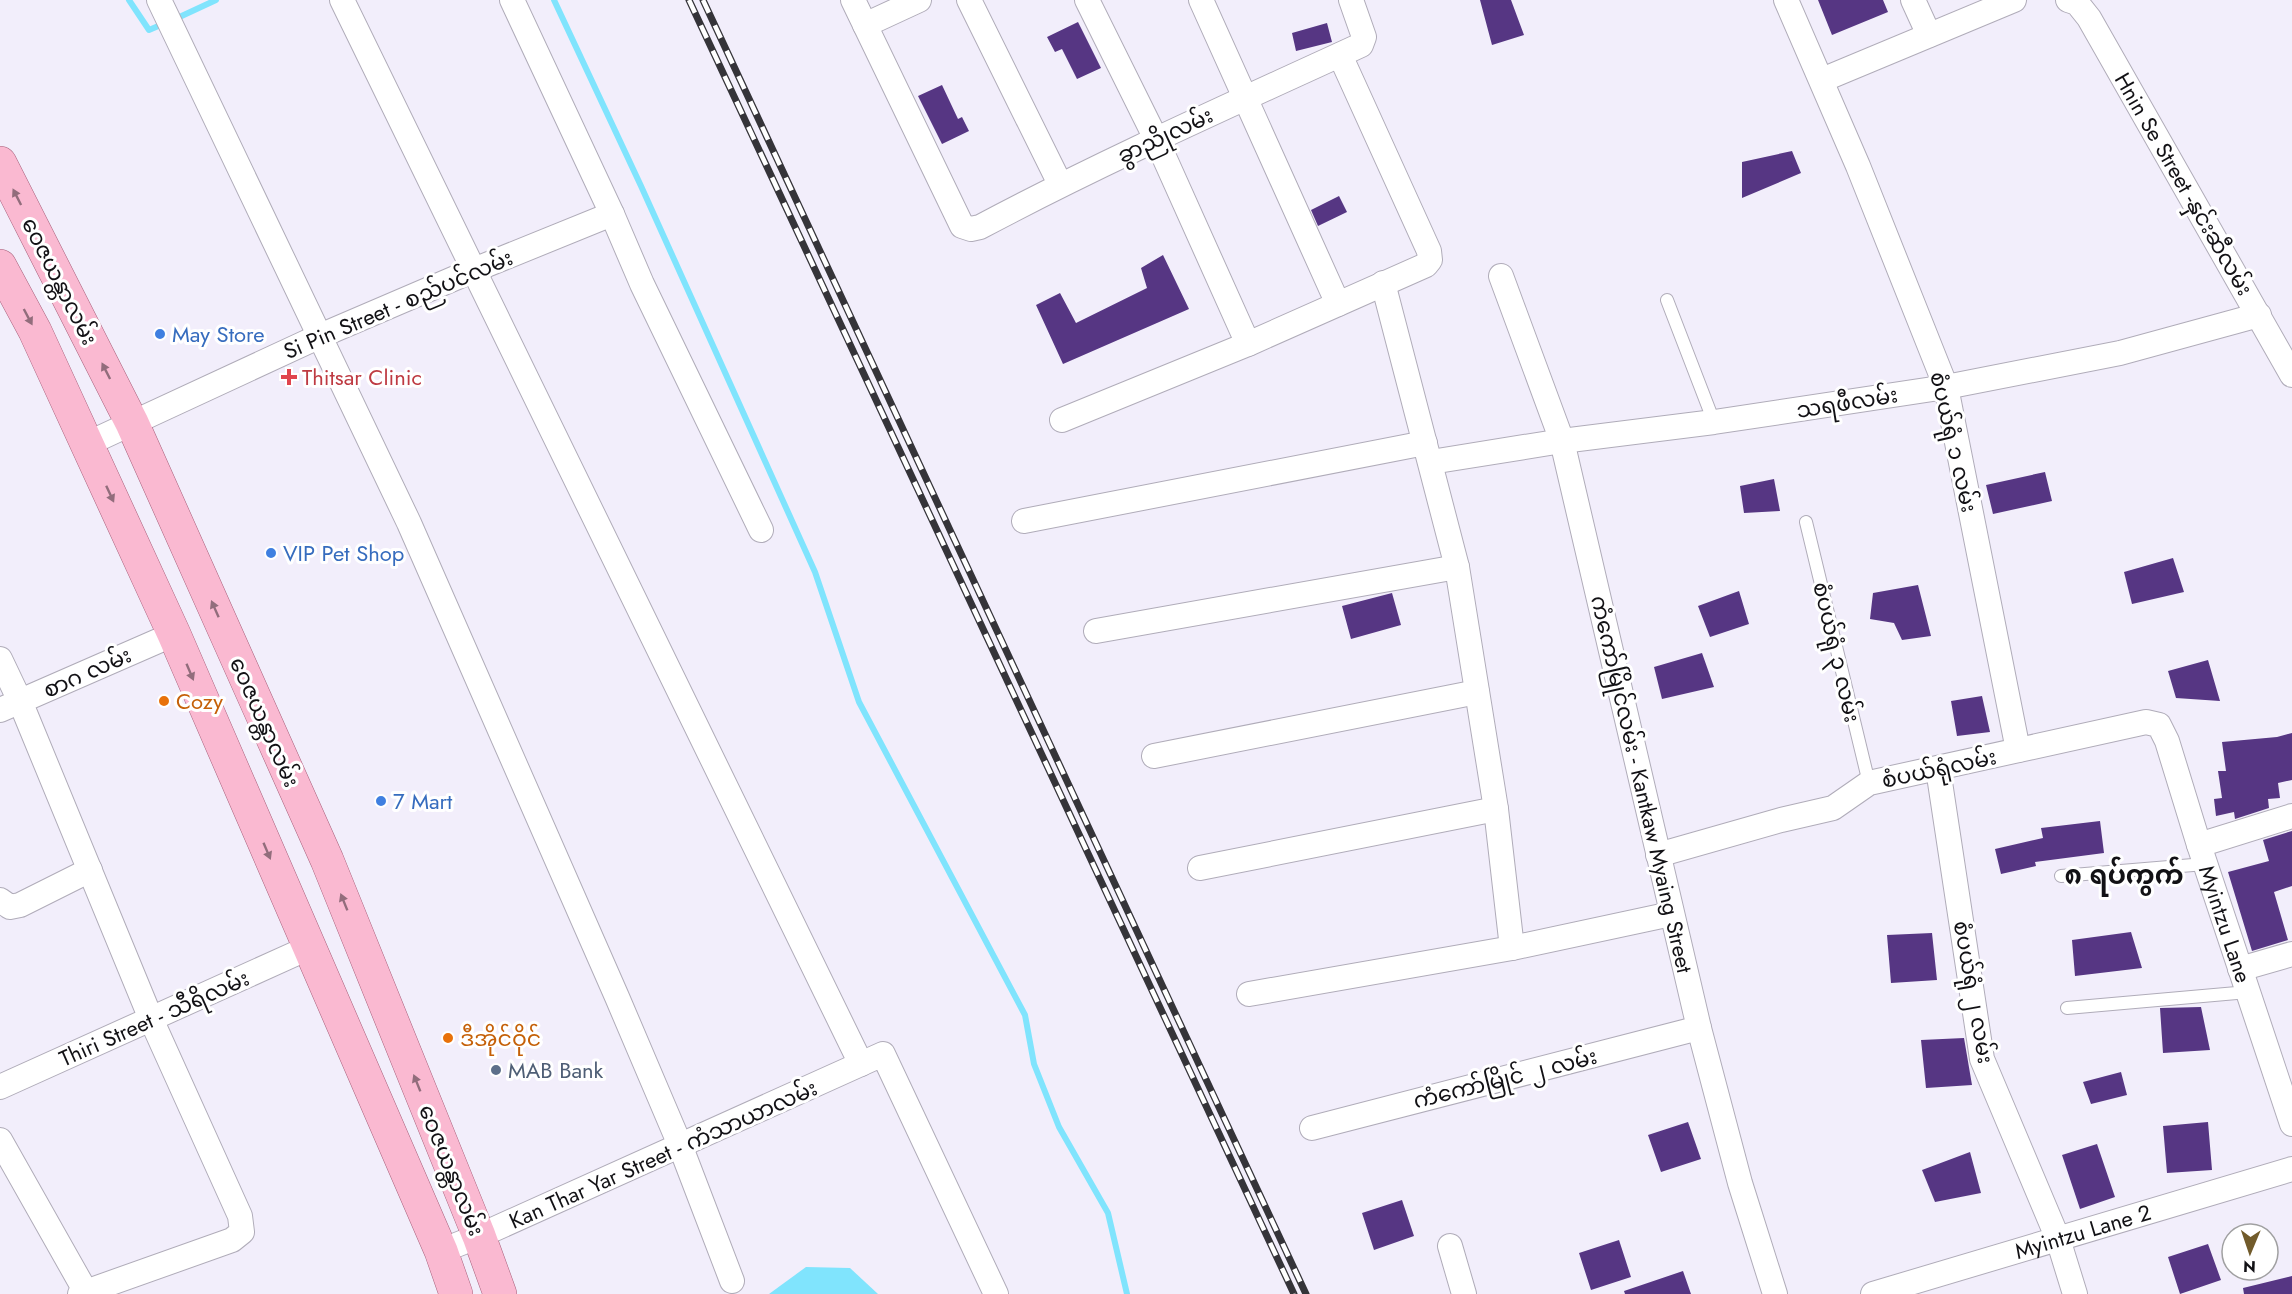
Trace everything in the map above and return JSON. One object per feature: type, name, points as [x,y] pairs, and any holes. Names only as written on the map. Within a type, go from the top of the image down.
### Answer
[{"type":"main road","name":"ဝေဇယန္တာလမ်း","points":[[0,164],[132,423],[327,860],[479,1236],[500,1294]]},
{"type":"main road","name":"ဝေဇယန္တာလမ်း","points":[[0,266],[35,331],[174,634],[441,1251],[456,1294]]},
{"type":"street","points":[[342,0],[861,1064]]},
{"type":"street","points":[[512,0],[612,214],[642,284],[760,530]]},
{"type":"street","points":[[853,0],[865,25],[919,0]]},
{"type":"street","points":[[969,0],[1060,184]]},
{"type":"street","points":[[1087,0],[1156,139],[1248,344]]},
{"type":"street","points":[[1201,0],[1338,304]]},
{"type":"street","name":"ခွာညိုလမ်း","points":[[865,25],[962,226],[971,229],[980,227],[1060,184],[1361,45],[1364,37],[1351,0]]},
{"type":"street","name":"စံပယ်ရုံ ၁ လမ်း","points":[[1786,0],[1858,166],[1946,387],[2018,750]]},
{"type":"street","points":[[1913,0],[1929,35]]},
{"type":"street","points":[[1822,80],[2014,0]]},
{"type":"street","name":"Hnin Se Street -နှင်းဆီလမ်း","points":[[2068,0],[2077,3],[2089,18],[2292,375]]},
{"type":"street","points":[[164,2],[409,524],[613,986],[680,1145],[732,1281]]},
{"type":"street","points":[[1062,420],[1248,344],[1426,264],[1430,260],[1429,251],[1340,55]]},
{"type":"street","name":"Si Pin Street - စည်ပင်လမ်း","points":[[87,444],[320,336],[612,214]]},
{"type":"street","name":"ကံကော်မြိုင်လမ်း - Kantkaw Myaing Street","points":[[1502,276],[1562,441],[1699,1028],[1740,1183],[1776,1294]]},
{"type":"street","points":[[1383,283],[1457,567],[1496,808],[1512,948]]},
{"type":"street","name":"သရဖီလမ်း","points":[[1024,521],[1428,452],[1562,441],[1714,422],[1946,387],[2120,352],[2259,315]]},
{"type":"street","points":[[1096,631],[1457,567]]},
{"type":"street","name":"စာဂ လမ်း","points":[[10,705],[174,634]]},
{"type":"street","points":[[0,659],[10,705],[90,870],[151,1019],[240,1216],[242,1232],[232,1240],[84,1293],[0,1140]]},
{"type":"street","points":[[1154,756],[1477,692]]},
{"type":"street","name":"စံပယ်ရုံလမ်း","points":[[1658,855],[1781,820],[1833,808],[1869,783],[2146,722],[2159,725]]},
{"type":"street","name":"Myintzu Lane","points":[[2159,725],[2168,741],[2202,855],[2292,1124]]},
{"type":"street","name":"စံပယ်ရုံ ၂ လမ်း","points":[[1938,769],[1982,1059],[2058,1239],[2075,1294]]},
{"type":"street","points":[[1200,868],[1496,808]]},
{"type":"street","points":[[2202,855],[2292,816]]},
{"type":"street","points":[[0,900],[10,907],[20,905],[90,870]]},
{"type":"street","points":[[1249,994],[1512,948],[1671,914]]},
{"type":"street","name":"Thiri Street - သီရိလမ်း","points":[[0,1087],[308,948]]},
{"type":"street","points":[[2244,981],[2292,954]]},
{"type":"street","name":"ကံကော်မြိုင် ၂ လမ်း","points":[[1312,1128],[1699,1028]]},
{"type":"street","name":"Kan Thar Yar Street - ကံသာယာလမ်း","points":[[441,1251],[883,1054],[996,1294]]},
{"type":"street","name":"Myintzu Lane 2","points":[[1889,1292],[2292,1169]]},
{"type":"street","points":[[1450,1246],[1464,1294]]},
{"type":"lane","points":[[1666,300],[1714,422]]},
{"type":"lane","name":"စံပယ်ရုံ ၃ လမ်း","points":[[1806,522],[1869,783]]},
{"type":"lane","points":[[2061,876],[2202,855]]},
{"type":"lane","points":[[2067,1008],[2244,981]]},
{"type":"water","points":[[806,1267],[850,1268],[878,1294],[769,1294]]},
{"type":"building","points":[[1480,0],[1511,0],[1524,35],[1492,45]]},
{"type":"building","points":[[1818,0],[1883,0],[1888,12],[1832,35]]},
{"type":"building","points":[[1078,22],[1101,68],[1077,79],[1062,49],[1055,52],[1047,37]]},
{"type":"building","points":[[1327,23],[1332,42],[1296,51],[1292,33]]},
{"type":"building","points":[[942,85],[958,119],[962,117],[969,131],[942,144],[918,96]]},
{"type":"building","points":[[1792,151],[1801,173],[1742,198],[1742,162]]},
{"type":"building","points":[[1339,196],[1347,212],[1318,226],[1311,210]]},
{"type":"building","points":[[1163,255],[1189,309],[1063,364],[1036,305],[1060,293],[1076,323],[1147,288],[1141,268]]},
{"type":"building","points":[[2045,472],[2052,501],[1993,514],[1986,485]]},
{"type":"building","points":[[1774,479],[1780,511],[1744,513],[1740,486]]},
{"type":"building","points":[[2173,558],[2184,592],[2132,604],[2124,572]]},
{"type":"building","points":[[1918,585],[1931,636],[1902,640],[1894,623],[1870,619],[1873,593]]},
{"type":"building","points":[[1739,591],[1749,624],[1710,637],[1698,606]]},
{"type":"building","points":[[1392,593],[1401,625],[1351,639],[1342,606]]},
{"type":"building","points":[[1702,653],[1714,687],[1662,699],[1654,667]]},
{"type":"building","points":[[2208,660],[2220,701],[2176,698],[2168,671]]},
{"type":"building","points":[[1982,696],[1990,732],[1957,736],[1951,701]]},
{"type":"building","points":[[2292,733],[2292,780],[2278,783],[2280,798],[2268,799],[2269,808],[2235,819],[2234,812],[2216,816],[2214,799],[2222,798],[2218,771],[2226,771],[2222,742],[2277,737]]},
{"type":"building","points":[[2100,821],[2104,853],[2035,862],[2036,866],[2001,874],[1995,849],[2043,838],[2041,828]]},
{"type":"building","points":[[2292,831],[2292,886],[2274,892],[2288,940],[2252,951],[2228,872],[2269,861],[2263,840]]},
{"type":"building","points":[[2131,932],[2142,968],[2075,976],[2072,940]]},
{"type":"building","points":[[1932,933],[1937,980],[1891,983],[1887,935]]},
{"type":"building","points":[[2201,1007],[2210,1050],[2163,1053],[2160,1008]]},
{"type":"building","points":[[1964,1038],[1972,1085],[1926,1088],[1921,1040]]},
{"type":"building","points":[[2121,1072],[2127,1095],[2091,1104],[2083,1082]]},
{"type":"building","points":[[1688,1122],[1701,1159],[1661,1172],[1648,1135]]},
{"type":"building","points":[[2208,1122],[2212,1170],[2167,1173],[2163,1126]]},
{"type":"building","points":[[2097,1144],[2115,1197],[2080,1209],[2062,1155]]},
{"type":"building","points":[[1970,1152],[1981,1193],[1935,1202],[1922,1170]]},
{"type":"building","points":[[1402,1200],[1414,1236],[1374,1250],[1362,1213]]},
{"type":"building","points":[[1619,1240],[1631,1277],[1591,1290],[1579,1253]]},
{"type":"building","points":[[2208,1244],[2220,1280],[2180,1294],[2168,1257]]},
{"type":"building","points":[[1683,1271],[1691,1294],[1625,1294],[1624,1291]]},
{"type":"building","points":[[2292,1276],[2292,1294],[2244,1294],[2243,1288],[2268,1282],[2280,1282],[2280,1279]]},
{"type":"waterway","points":[[129,0],[149,30],[163,24]]},
{"type":"waterway","points":[[173,20],[216,0]]},
{"type":"waterway","points":[[554,0],[641,186],[815,572],[859,702],[1025,1015],[1034,1064],[1059,1127],[1108,1213],[1127,1294]]},
{"type":"railway","points":[[689,0],[1294,1294]]},
{"type":"railway","points":[[703,0],[1306,1294]]},
{"type":"place","name":"May Store","points":[[160,334]]},
{"type":"place","name":"Thitsar Clinic","points":[[289,377]]},
{"type":"place","name":"VIP Pet Shop","points":[[271,553]]},
{"type":"place","name":"Cozy","points":[[164,701]]},
{"type":"place","name":"7 Mart","points":[[381,801]]},
{"type":"place","name":"ဒီအိုင်ဝိုင်","points":[[448,1038]]},
{"type":"place","name":"MAB Bank","points":[[496,1070]]},
{"type":"district","name":"၈ ရပ်ကွက်","points":[[2124,875]]}]
